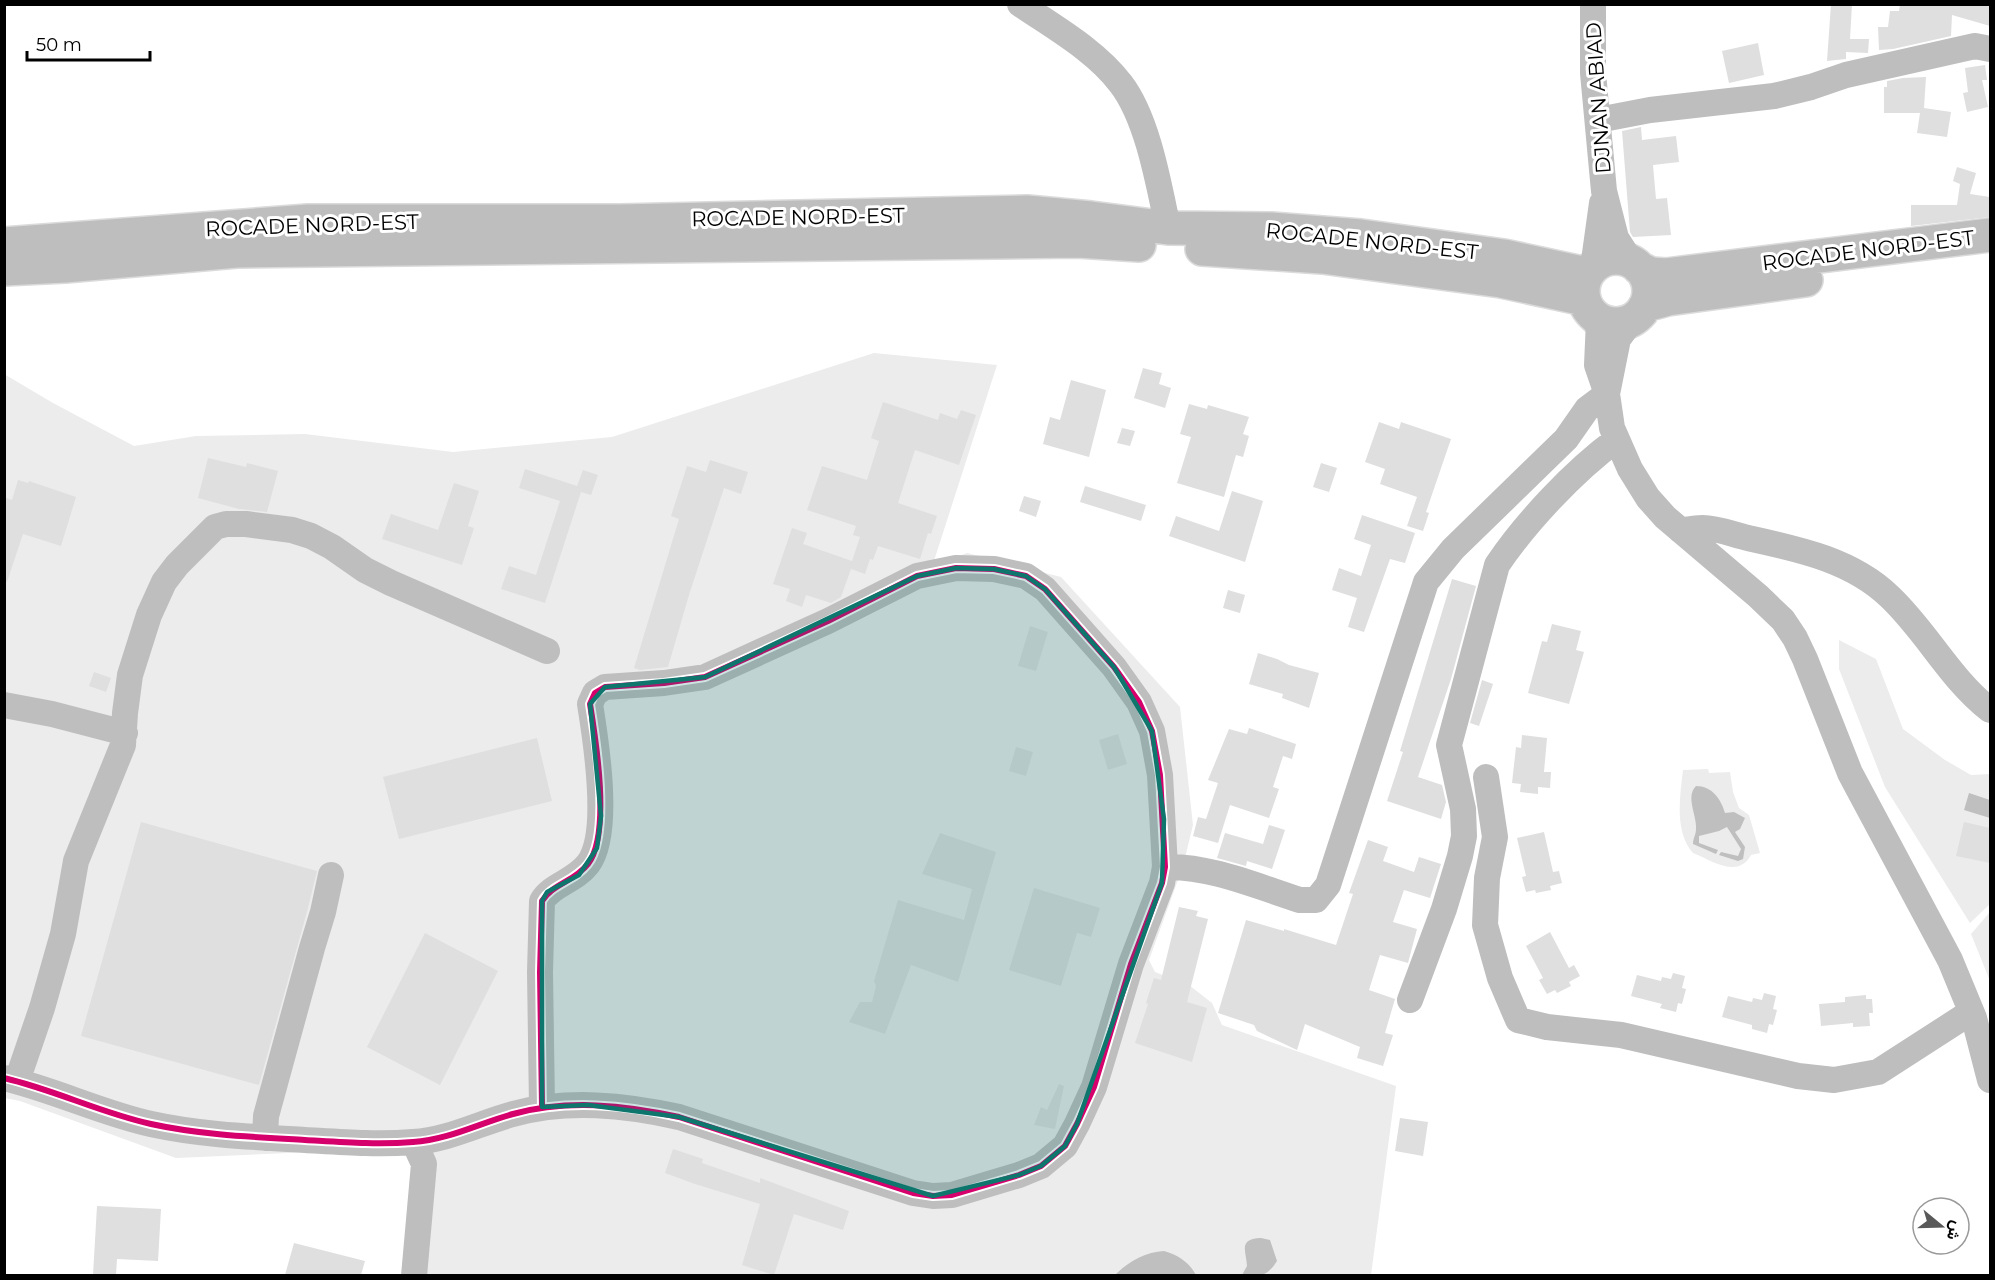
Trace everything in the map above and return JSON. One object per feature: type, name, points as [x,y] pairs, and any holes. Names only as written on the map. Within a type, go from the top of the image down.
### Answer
[{"type":"highway","name":"ROCADE NORD-EST","points":[[4,244],[308,221],[620,221],[1027,212],[1168,228],[1271,229],[1361,236],[1504,256],[1591,290]]},
{"type":"highway","name":"ROCADE NORD-EST","points":[[1636,265],[1651,274],[1666,275],[1990,235]]},
{"type":"highway","name":"ROCADE NORD-EST","points":[[4,269],[237,252],[1078,241],[1322,257],[1501,281],[1591,290]]},
{"type":"highway","name":"ROCADE NORD-EST","points":[[1638,314],[1646,305],[1668,299],[1990,255]]},
{"type":"highway","points":[[1607,259],[1625,259],[1636,265],[1648,283],[1647,300],[1638,314],[1615,324],[1591,290],[1607,259]]},
{"type":"street","points":[[1020,4],[1099,61],[1122,85],[1143,131],[1156,170],[1168,228]]},
{"type":"street","name":"DJNAN ABIAD","points":[[1593,4],[1593,73],[1604,191]]},
{"type":"street","points":[[1598,120],[1650,110],[1774,96],[1846,75],[1965,48],[1975,46],[1990,49]]},
{"type":"street","points":[[1604,191],[1616,238],[1636,265]]},
{"type":"street","points":[[1604,191],[1591,290],[1597,365],[1607,394],[1616,441],[1638,483],[1659,510],[1758,596],[1783,620],[1795,638],[1850,773],[1950,960],[1971,1012],[1990,1080]]},
{"type":"street","points":[[1165,867],[1183,866],[1300,900],[1316,900],[1328,885],[1426,582],[1453,549],[1566,439],[1587,409],[1607,394],[1618,339],[1638,314]]},
{"type":"street","points":[[1410,999],[1444,909],[1464,836],[1463,809],[1449,745],[1497,565],[1512,544],[1555,496],[1600,452],[1616,441]]},
{"type":"street","points":[[542,1107],[540,972],[542,901],[547,892],[579,875],[597,848],[601,816],[590,704],[595,693],[605,687],[664,683],[705,677],[828,621],[917,576],[956,568],[994,569],[1026,576],[1045,589],[1114,666],[1139,702],[1152,731],[1160,775],[1165,867],[1162,883],[1131,964],[1094,1087],[1065,1146],[1041,1166],[952,1195],[933,1196],[913,1193],[679,1117],[643,1109],[588,1105],[542,1107],[490,1120],[466,1131],[414,1143],[265,1138],[193,1131],[151,1124],[86,1105],[34,1085],[11,1079],[42,1008],[63,934],[76,861],[117,765],[125,733],[124,713],[130,675],[149,615],[164,582],[177,565],[215,527],[226,524],[246,524],[292,530],[311,536],[332,546],[365,570],[391,583],[547,651]]},
{"type":"street","points":[[1680,530],[1704,528],[1794,548],[1835,562],[1866,578],[1891,598],[1947,668],[1975,699],[1990,710]]},
{"type":"street","points":[[4,705],[52,714],[125,733]]},
{"type":"street","points":[[1486,777],[1495,837],[1487,878],[1485,925],[1500,978],[1518,1020],[1547,1027],[1621,1035],[1798,1076],[1834,1080],[1878,1072],[1971,1012]]},
{"type":"street","points":[[265,1138],[266,1116],[323,912],[331,875]]},
{"type":"street","points":[[414,1143],[424,1164],[414,1275]]},
{"type":"highlighted area","points":[[956,568],[994,569],[1026,576],[1045,589],[1114,667],[1152,731],[1164,819],[1162,883],[1077,1124],[1065,1146],[1041,1166],[1019,1175],[933,1196],[679,1117],[588,1105],[542,1107],[542,901],[547,892],[579,875],[597,848],[601,816],[590,704],[605,687],[705,677],[917,576]]},
{"type":"shaded area","points":[[874,353],[997,365],[932,567],[967,553],[1061,577],[1180,707],[1193,825],[1183,866],[1149,960],[1155,972],[1189,985],[1212,1003],[1222,1025],[1396,1086],[1371,1275],[423,1275],[424,1147],[176,1158],[20,1101],[5,1098],[4,374],[134,446],[196,436],[305,434],[453,452],[612,437]]},
{"type":"shaded area","points":[[1839,640],[1876,659],[1903,729],[1945,760],[1971,775],[1990,774],[1990,904],[1970,923],[1885,787],[1839,669]]},
{"type":"shaded area","points":[[1708,769],[1709,773],[1730,772],[1733,792],[1739,808],[1749,815],[1760,853],[1751,855],[1739,866],[1725,866],[1693,853],[1683,835],[1680,813],[1683,770]]},
{"type":"shaded area","points":[[1696,786],[1707,788],[1715,794],[1725,813],[1734,812],[1745,818],[1740,829],[1735,832],[1745,847],[1743,859],[1738,861],[1719,855],[1721,852],[1738,856],[1741,849],[1727,827],[1699,836],[1699,843],[1718,850],[1716,854],[1693,844],[1696,824],[1692,795]]},
{"type":"shaded area","points":[[1969,793],[1990,800],[1990,818],[1964,810]]},
{"type":"shaded area","points":[[1990,912],[1990,981],[1971,934]]},
{"type":"shaded area","points":[[1261,1238],[1270,1240],[1277,1261],[1262,1275],[1242,1275],[1247,1266],[1246,1243]]},
{"type":"shaded area","points":[[1164,1251],[1183,1260],[1196,1275],[1115,1275],[1137,1258]]},
{"type":"building","points":[[1831,4],[1852,4],[1850,39],[1869,39],[1868,53],[1846,52],[1846,59],[1827,61]]},
{"type":"building","points":[[1900,4],[1990,4],[1990,26],[1952,15],[1951,36],[1879,50],[1878,27],[1888,27],[1890,11],[1899,11]]},
{"type":"building","points":[[1758,43],[1764,75],[1729,83],[1722,51]]},
{"type":"building","points":[[1985,65],[1987,80],[1982,80],[1988,107],[1967,112],[1963,93],[1968,92],[1965,68]]},
{"type":"building","points":[[1926,77],[1924,108],[1951,112],[1947,137],[1917,133],[1920,113],[1884,113],[1884,87],[1887,87],[1887,81]]},
{"type":"building","points":[[1641,127],[1642,140],[1676,136],[1679,162],[1653,165],[1656,199],[1667,198],[1671,235],[1633,237],[1630,232],[1622,131]]},
{"type":"building","points":[[1957,167],[1976,173],[1970,194],[1990,197],[1990,217],[1911,226],[1911,205],[1957,205],[1960,184],[1953,181]]},
{"type":"building","points":[[1143,368],[1162,373],[1159,384],[1171,388],[1165,408],[1134,398]]},
{"type":"building","points":[[1071,380],[1106,390],[1089,457],[1043,444],[1050,417],[1060,420]]},
{"type":"building","points":[[883,402],[938,420],[940,413],[957,419],[961,410],[976,415],[959,465],[915,450],[898,503],[937,516],[931,534],[928,533],[920,559],[878,546],[865,574],[851,569],[841,597],[831,603],[806,595],[802,607],[786,601],[790,589],[773,584],[792,528],[807,533],[803,544],[852,561],[860,537],[853,535],[856,526],[807,510],[822,466],[867,480],[879,441],[871,438]]},
{"type":"building","points":[[1189,404],[1207,409],[1208,405],[1249,417],[1243,434],[1249,436],[1243,457],[1236,455],[1224,497],[1177,483],[1191,437],[1180,434]]},
{"type":"building","points":[[1379,422],[1399,429],[1401,422],[1451,439],[1426,512],[1429,513],[1423,531],[1407,526],[1417,497],[1380,484],[1385,469],[1365,462]]},
{"type":"building","points":[[1122,428],[1135,431],[1130,446],[1117,443]]},
{"type":"building","points":[[208,458],[246,467],[247,463],[278,471],[267,512],[239,509],[198,498]]},
{"type":"building","points":[[710,460],[748,472],[741,494],[724,488],[668,667],[640,670],[634,668],[679,519],[671,516],[687,466],[706,472]]},
{"type":"building","points":[[1321,463],[1337,468],[1329,492],[1313,487]]},
{"type":"building","points":[[525,469],[577,486],[583,470],[598,475],[591,495],[581,492],[545,603],[501,589],[509,566],[536,575],[560,501],[519,488]]},
{"type":"building","points":[[18,480],[28,483],[29,481],[76,497],[61,546],[23,534],[7,582],[4,582],[4,497],[12,500]]},
{"type":"building","points":[[454,483],[479,491],[468,526],[474,528],[462,565],[382,539],[391,514],[438,530]]},
{"type":"building","points":[[1085,486],[1146,505],[1141,521],[1080,502]]},
{"type":"building","points":[[1232,491],[1263,501],[1245,562],[1169,536],[1176,516],[1219,531]]},
{"type":"building","points":[[1024,496],[1041,501],[1036,517],[1019,511]]},
{"type":"building","points":[[1362,515],[1415,533],[1405,563],[1390,559],[1364,632],[1348,627],[1357,598],[1332,590],[1339,568],[1361,576],[1371,545],[1354,539]]},
{"type":"building","points":[[1452,579],[1476,586],[1451,679],[1418,777],[1442,785],[1446,802],[1441,819],[1387,801]]},
{"type":"building","points":[[1228,590],[1245,595],[1240,613],[1223,608]]},
{"type":"building","points":[[1552,624],[1581,631],[1576,650],[1584,652],[1569,704],[1528,693],[1542,641],[1547,642]]},
{"type":"building","points":[[1030,626],[1048,632],[1036,671],[1018,666]]},
{"type":"building","points":[[1258,653],[1319,673],[1309,708],[1282,698],[1283,694],[1249,684]]},
{"type":"building","points":[[94,672],[111,678],[106,692],[89,686]]},
{"type":"building","points":[[1482,680],[1493,684],[1479,726],[1470,723]]},
{"type":"building","points":[[1249,728],[1296,744],[1292,759],[1283,756],[1273,787],[1279,789],[1269,818],[1230,805],[1218,843],[1193,836],[1198,817],[1206,819],[1218,783],[1208,780],[1229,729],[1247,734]]},
{"type":"building","points":[[1118,734],[1127,764],[1108,770],[1099,740]]},
{"type":"building","points":[[1522,735],[1547,738],[1544,772],[1551,772],[1550,788],[1538,787],[1538,794],[1520,792],[1521,784],[1512,783],[1516,747],[1521,748]]},
{"type":"building","points":[[537,738],[552,801],[399,839],[383,777]]},
{"type":"building","points":[[1016,747],[1033,752],[1026,776],[1009,771]]},
{"type":"building","points":[[141,822],[317,871],[259,1085],[81,1036]]},
{"type":"building","points":[[1964,822],[1990,828],[1990,863],[1956,856]]},
{"type":"building","points":[[1269,825],[1285,830],[1272,869],[1247,861],[1246,866],[1217,858],[1225,833],[1263,844]]},
{"type":"building","points":[[1544,832],[1553,872],[1559,871],[1562,883],[1550,886],[1551,890],[1526,892],[1522,877],[1526,876],[1517,838]]},
{"type":"building","points":[[940,833],[996,852],[958,982],[911,965],[885,1034],[849,1022],[860,1002],[872,1002],[876,986],[874,981],[898,900],[964,920],[972,889],[922,874]]},
{"type":"building","points":[[1368,840],[1388,847],[1383,861],[1414,872],[1419,857],[1441,864],[1430,898],[1404,890],[1393,922],[1417,929],[1408,963],[1380,955],[1369,990],[1395,999],[1385,1033],[1393,1035],[1383,1066],[1357,1058],[1360,1047],[1305,1024],[1297,1050],[1257,1031],[1254,1025],[1218,1013],[1246,920],[1336,945],[1353,894],[1349,893]]},
{"type":"building","points":[[1034,888],[1100,908],[1091,937],[1077,933],[1061,986],[1009,970]]},
{"type":"building","points":[[1179,907],[1198,911],[1196,916],[1208,919],[1187,1002],[1207,1008],[1192,1062],[1135,1043],[1154,978],[1161,980]]},
{"type":"building","points":[[1550,932],[1569,968],[1574,965],[1580,976],[1569,982],[1571,986],[1557,993],[1555,990],[1547,994],[1539,980],[1543,978],[1526,946]]},
{"type":"building","points":[[425,933],[498,971],[440,1085],[367,1047]]},
{"type":"building","points":[[1673,973],[1685,976],[1682,988],[1686,989],[1682,1004],[1678,1003],[1676,1012],[1660,1008],[1662,1004],[1631,996],[1637,975],[1661,981],[1662,977],[1671,979]]},
{"type":"building","points":[[1764,993],[1776,996],[1773,1009],[1777,1010],[1773,1025],[1769,1024],[1767,1033],[1752,1029],[1752,1025],[1722,1017],[1728,996],[1752,1002],[1753,998],[1762,1000]]},
{"type":"building","points":[[1866,995],[1866,999],[1872,999],[1873,1013],[1869,1013],[1870,1026],[1853,1027],[1853,1023],[1821,1026],[1819,1004],[1845,1002],[1845,997]]},
{"type":"building","points":[[1059,1084],[1064,1086],[1055,1129],[1034,1125],[1041,1107],[1047,1110]]},
{"type":"building","points":[[1400,1118],[1428,1122],[1423,1156],[1395,1151]]},
{"type":"building","points":[[673,1149],[703,1159],[702,1163],[760,1183],[760,1178],[849,1211],[843,1230],[794,1214],[774,1275],[742,1265],[760,1204],[665,1173]]},
{"type":"building","points":[[97,1206],[161,1209],[158,1261],[117,1259],[116,1275],[93,1275]]},
{"type":"building","points":[[294,1243],[365,1261],[361,1275],[285,1275]]},
{"type":"cycle path","points":[[4,1078],[132,1119],[170,1128],[228,1135],[345,1142],[426,1141],[513,1114],[555,1106],[596,1105],[638,1109],[679,1117],[913,1193],[933,1196],[952,1195],[1041,1166],[1065,1146],[1094,1087],[1131,964],[1162,883],[1165,867],[1160,775],[1152,731],[1139,702],[1114,667],[1045,589],[1026,576],[994,569],[956,568],[917,576],[828,621],[705,677],[664,683],[605,687],[595,693],[590,704],[600,787],[599,832],[595,850],[582,870],[551,891],[542,901],[540,972],[542,1107]]}]
